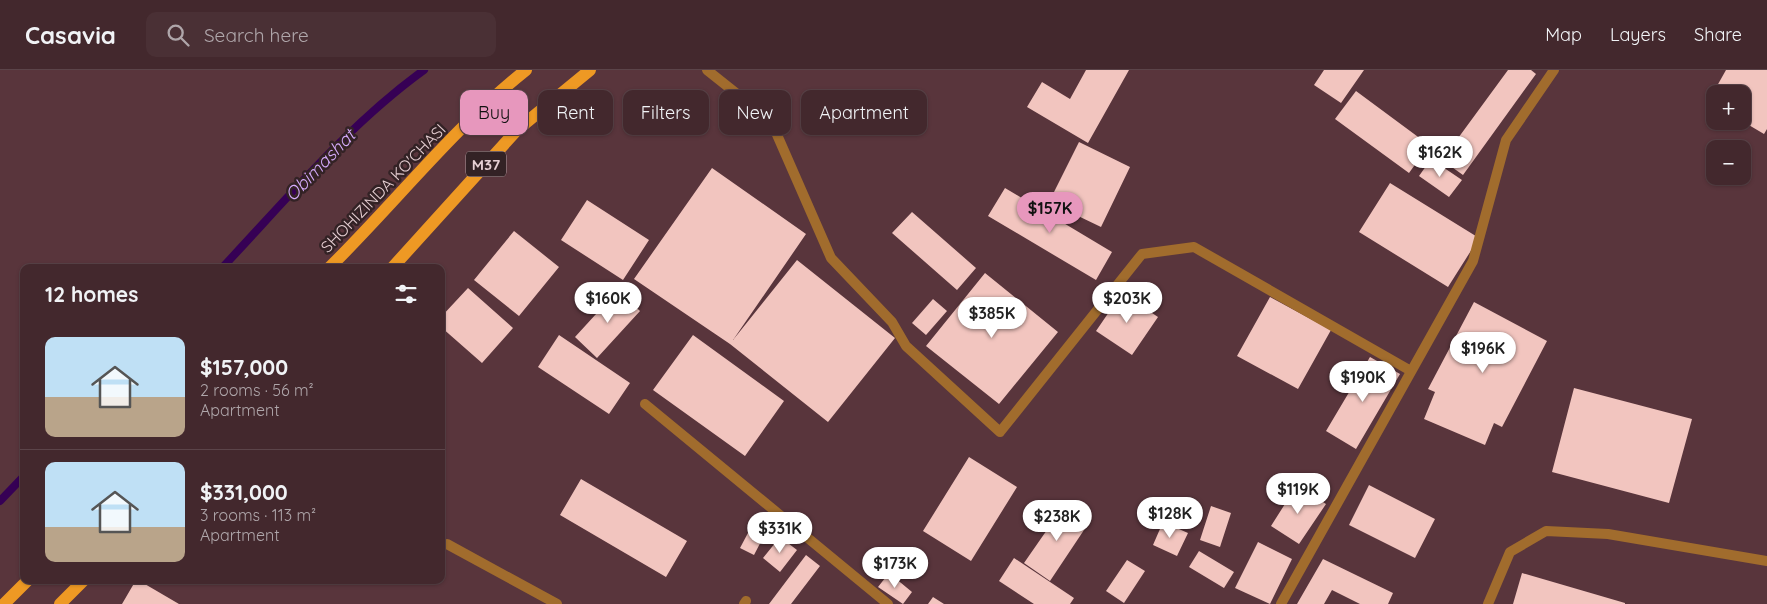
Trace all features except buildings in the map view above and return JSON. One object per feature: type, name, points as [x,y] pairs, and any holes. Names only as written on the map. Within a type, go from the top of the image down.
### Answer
[{"type":"main road","name":"SHOHIZINDA KO'CHASI","points":[[333,264],[378,219],[489,99],[526,70]]},
{"type":"main road","name":"M37","points":[[396,264],[517,130],[590,70]]},
{"type":"main road","points":[[4,604],[24,584]]},
{"type":"main road","points":[[60,604],[80,584]]},
{"type":"street","points":[[707,70],[771,121],[831,258],[892,322],[906,346],[1000,432],[1142,254],[1194,247],[1411,371]]},
{"type":"street","points":[[1281,604],[1472,261],[1506,140],[1554,70]]},
{"type":"street","points":[[645,404],[888,604]]},
{"type":"street","points":[[1488,604],[1510,552],[1546,531],[1608,534],[1767,561]]},
{"type":"street","points":[[447,544],[557,604]]},
{"type":"waterway","name":"Obimashat","points":[[226,264],[318,164],[369,115],[424,70]]},
{"type":"waterway","name":"Obimashat","points":[[0,501],[20,480]]}]
